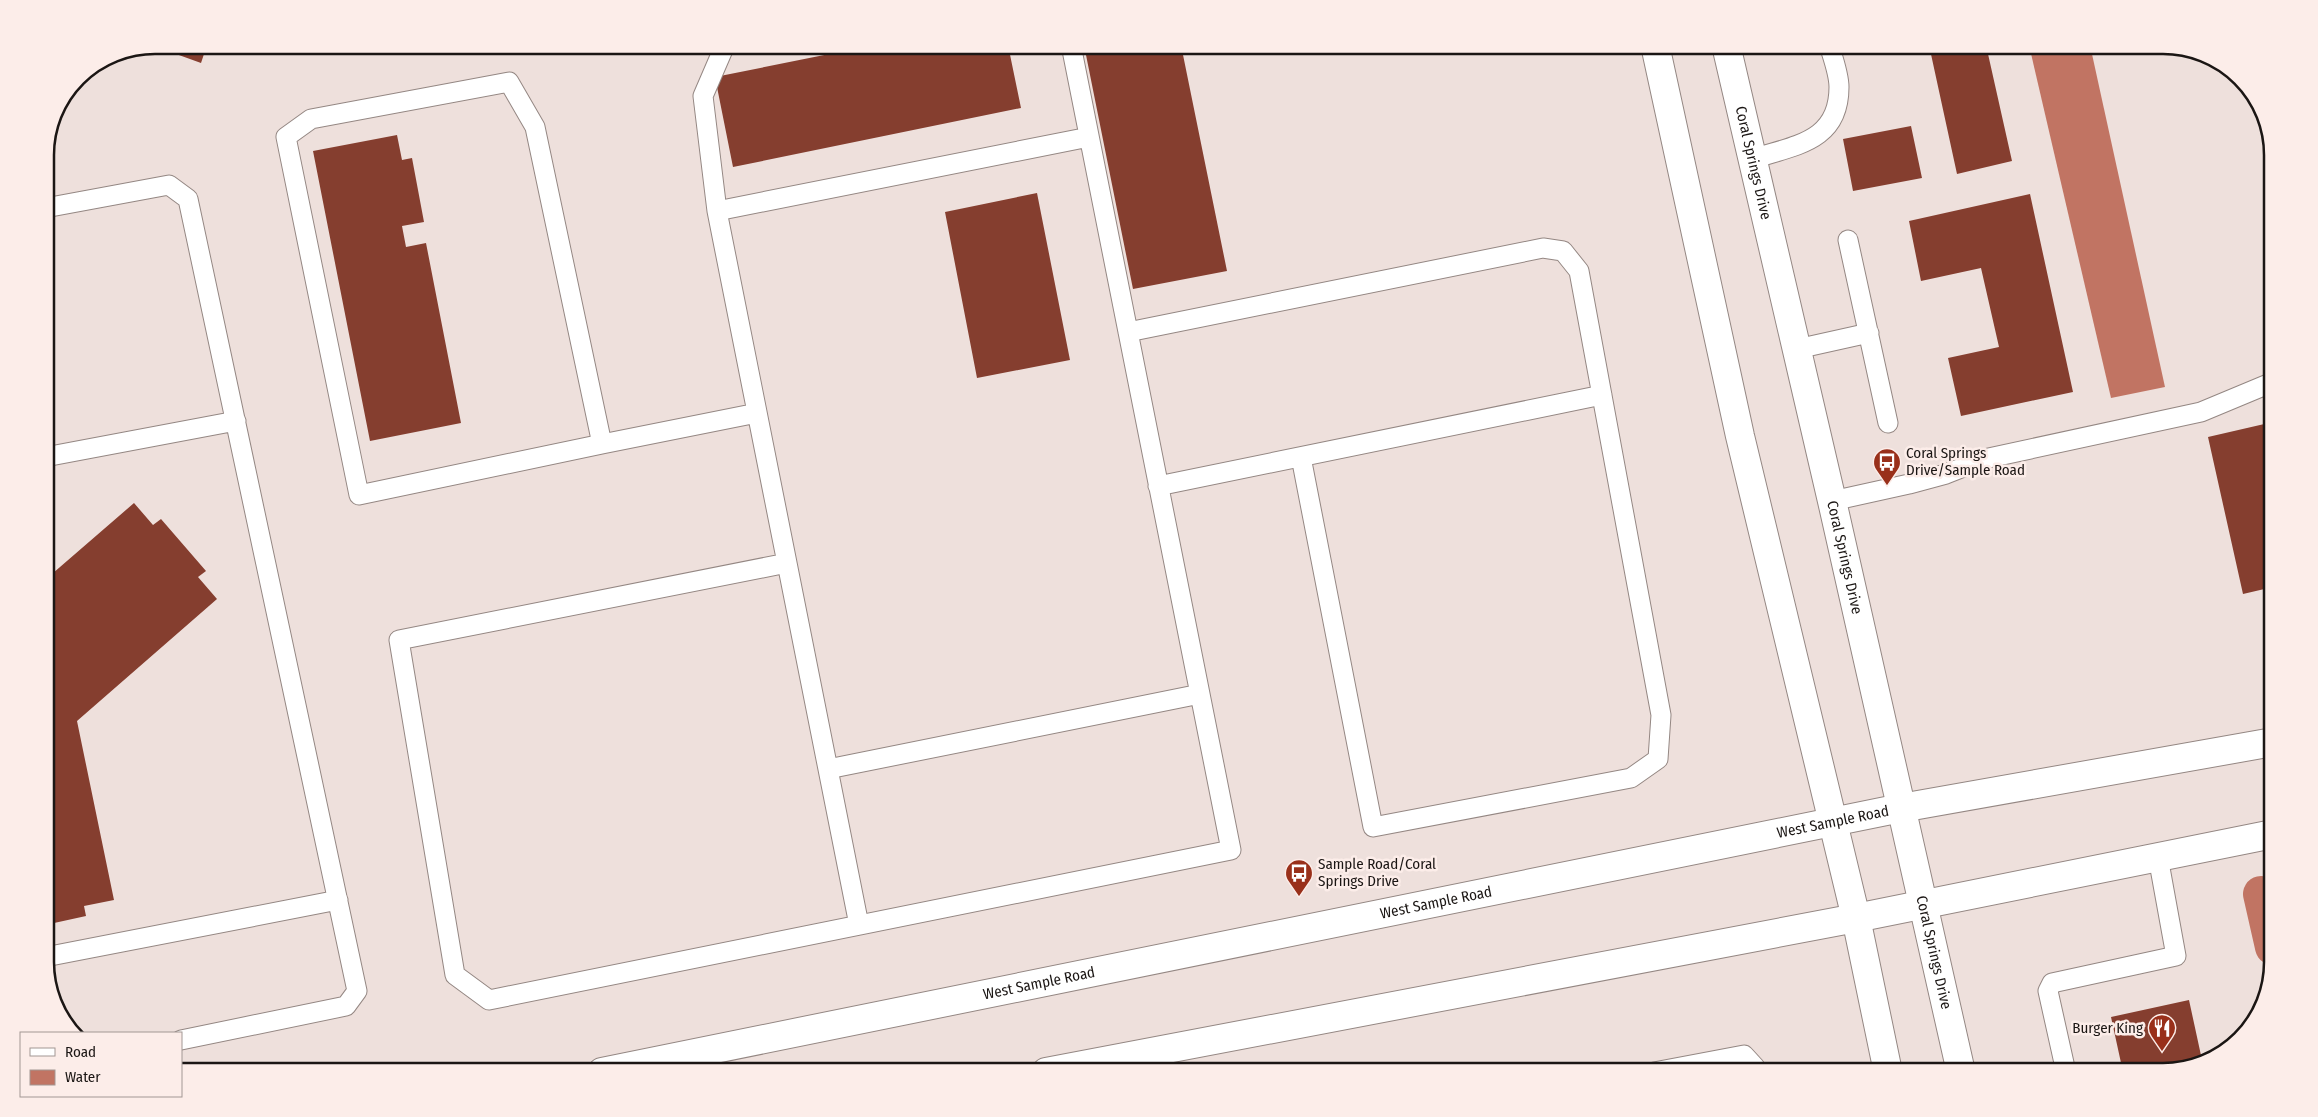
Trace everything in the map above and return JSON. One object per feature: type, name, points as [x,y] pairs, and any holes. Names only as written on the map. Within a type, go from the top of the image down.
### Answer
[{"type":"main road","points":[[1657,54],[1740,436],[1856,918],[1886,1063]]},
{"type":"main road","name":"Coral Springs Drive","points":[[1728,54],[1832,501],[1959,1063]]},
{"type":"main road","name":"West Sample Road","points":[[646,1063],[1901,808],[2264,744]]},
{"type":"main road","points":[[1093,1063],[1856,918],[2264,836]]},
{"type":"lane","points":[[721,54],[704,96],[717,211],[859,924]]},
{"type":"lane","points":[[786,563],[399,640],[455,975],[489,1000],[1231,850],[1073,54]]},
{"type":"lane","points":[[1753,159],[1814,139],[1830,123],[1838,103],[1840,85],[1832,54]]},
{"type":"lane","points":[[602,444],[535,127],[508,82],[311,119],[286,138],[359,495],[757,413]]},
{"type":"lane","points":[[717,211],[1089,137]]},
{"type":"lane","points":[[54,206],[169,185],[188,199],[357,991],[346,1006],[182,1040]]},
{"type":"lane","points":[[1848,240],[1888,423]]},
{"type":"lane","points":[[1128,332],[1534,250],[1550,249],[1563,251],[1579,271],[1661,715],[1658,759],[1631,778],[1372,827],[1301,457]]},
{"type":"lane","points":[[1797,349],[1869,333]]},
{"type":"lane","points":[[1832,501],[1918,482],[1984,459],[2201,412],[2264,386]]},
{"type":"lane","points":[[1158,486],[1602,395]]},
{"type":"lane","points":[[54,454],[236,420]]},
{"type":"lane","points":[[828,769],[1200,694]]},
{"type":"lane","points":[[2064,1063],[2048,991],[2052,983],[2176,956],[2158,857]]},
{"type":"lane","points":[[54,955],[338,900]]},
{"type":"lane","points":[[1702,1063],[1744,1055],[1752,1063]]},
{"type":"water","points":[[2031,54],[2092,54],[2165,387],[2111,398]]},
{"type":"building","points":[[176,54],[204,54],[201,63]]},
{"type":"building","points":[[829,54],[1010,54],[1021,108],[733,167],[715,77]]},
{"type":"building","points":[[1086,54],[1183,54],[1227,271],[1133,289]]},
{"type":"building","points":[[1931,54],[1988,54],[2012,161],[1957,174]]},
{"type":"building","points":[[1911,126],[1922,178],[1853,191],[1843,139]]},
{"type":"building","points":[[397,135],[402,160],[412,158],[424,222],[402,226],[406,247],[426,243],[461,423],[370,441],[313,151]]},
{"type":"building","points":[[1037,193],[1070,360],[977,378],[945,212]]},
{"type":"building","points":[[2030,194],[2073,392],[1961,416],[1948,358],[1999,347],[1981,268],[1921,281],[1909,221]]},
{"type":"building","points":[[2264,424],[2264,589],[2243,594],[2208,437]]},
{"type":"building","points":[[134,503],[153,525],[161,519],[206,571],[198,577],[217,599],[77,721],[114,900],[84,906],[86,916],[54,923],[54,572]]},
{"type":"building","points":[[2189,1000],[2201,1056],[2170,1063],[2121,1063],[2111,1017]]},
{"type":"waterway","points":[[2261,894],[2264,907]]},
{"type":"place","name":"Coral Springs Drive/Sample Road","points":[[1887,486]]},
{"type":"place","name":"Sample Road/Coral Springs Drive","points":[[1299,897]]},
{"type":"place","name":"Burger King","points":[[2162,1052]]}]
